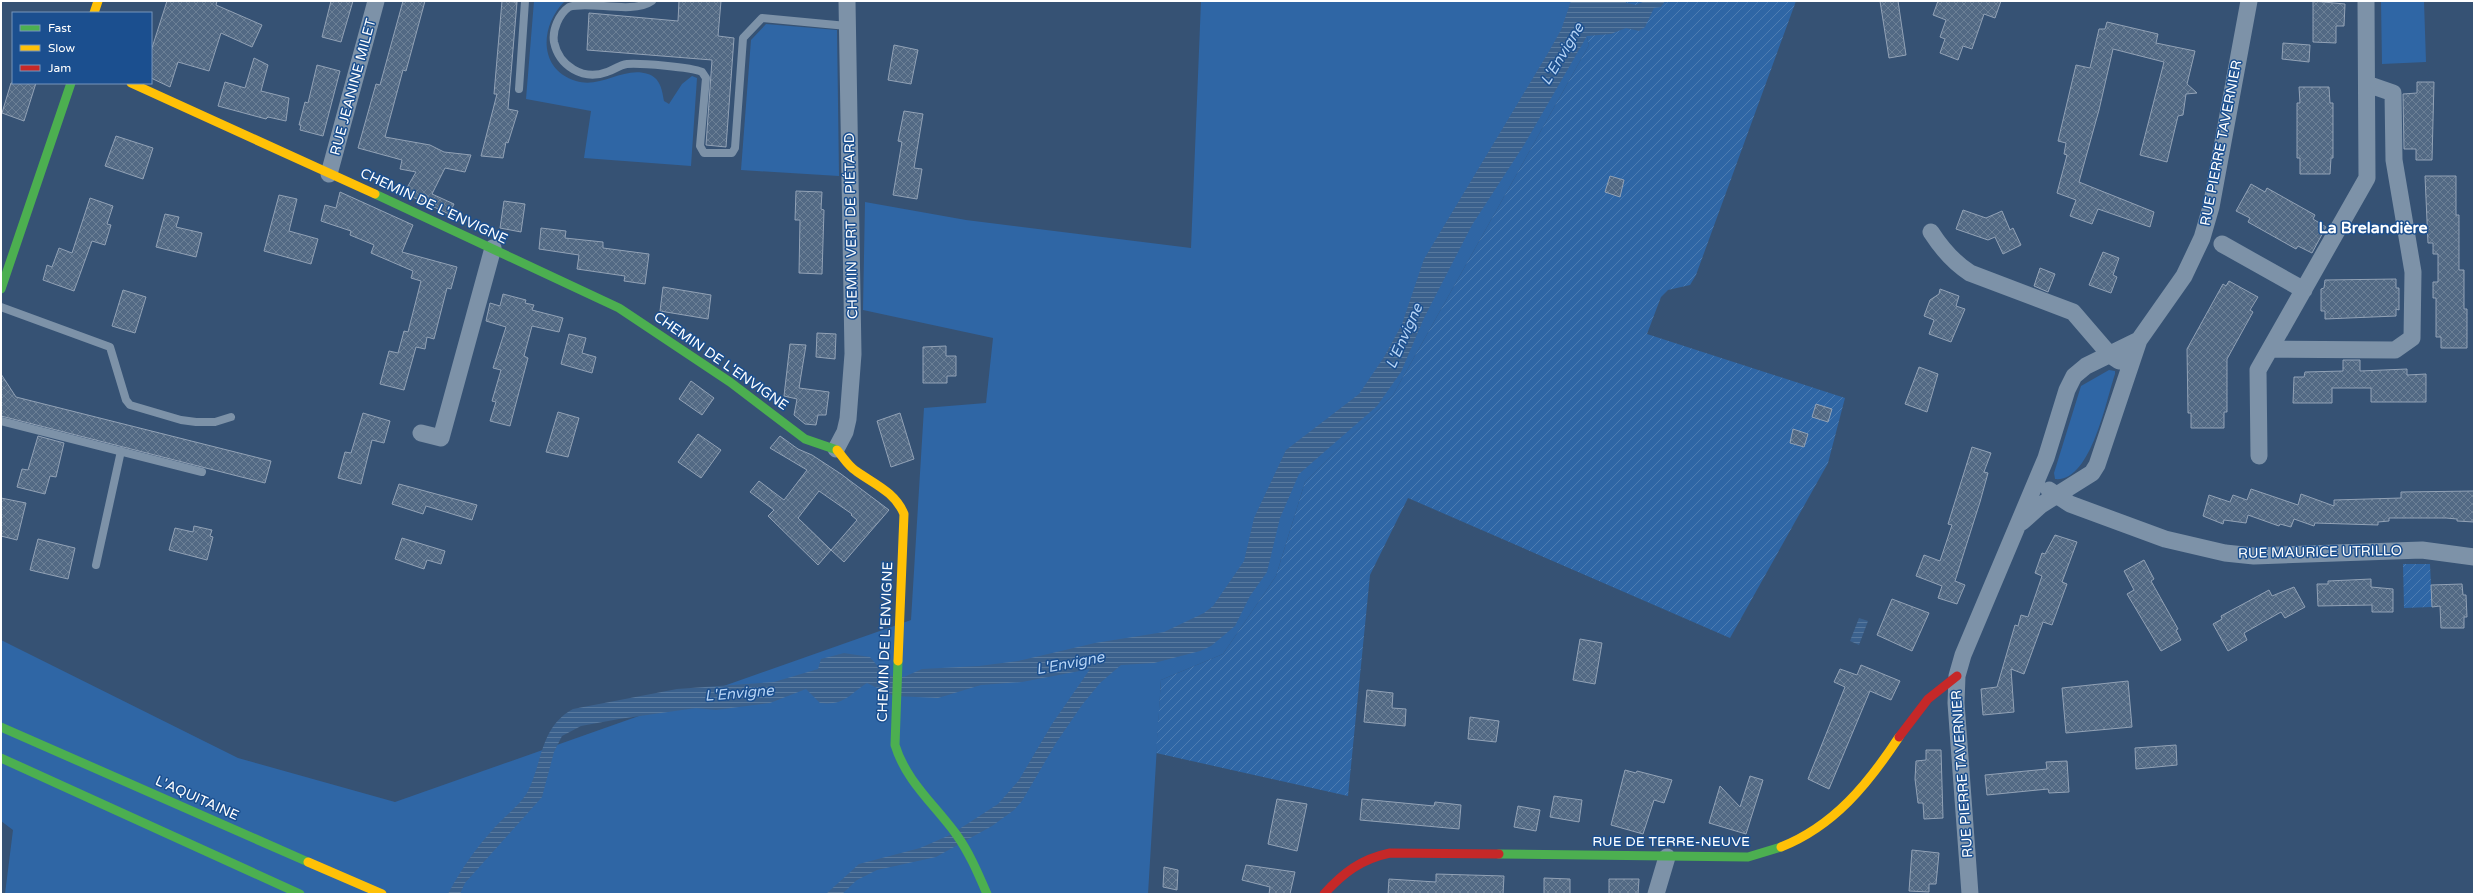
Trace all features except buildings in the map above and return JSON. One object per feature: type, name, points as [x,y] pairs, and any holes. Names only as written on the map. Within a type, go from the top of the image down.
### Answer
[{"type":"main road","points":[[94,12],[98,1]]},
{"type":"main road","points":[[1,289],[71,84]]},
{"type":"main road","name":"CHEMIN DE L'ENVIGNE","points":[[133,84],[493,248],[619,308],[730,382],[805,439],[836,449],[854,470],[892,495],[900,504],[904,514],[894,745],[897,758],[904,770],[952,828],[966,850],[987,894]]},
{"type":"main road","name":"RUE DE TERRE-NEUVE","points":[[1324,894],[1357,862],[1373,856],[1390,853],[1748,857],[1773,852],[1798,842],[1823,826],[1877,771],[1924,702],[1935,691],[1957,676]]},
{"type":"main road","name":"L'AQUITAINE","points":[[1,727],[382,894]]},
{"type":"main road","points":[[1,758],[300,894]]},
{"type":"street","name":"RUE JEANINE MILET","points":[[329,174],[376,1]]},
{"type":"street","name":"CHEMIN VERT DE PIÉTARD","points":[[836,449],[845,432],[848,419],[853,354],[847,1]]},
{"type":"street","name":"RUE PIERRE TAVERNIER","points":[[2020,523],[2041,505],[2092,473],[2098,465],[2126,374],[2139,340],[2184,276],[2202,238],[2212,207],[2249,1]]},
{"type":"street","points":[[2258,456],[2258,370],[2367,178],[2366,1]]},
{"type":"street","points":[[2270,349],[2395,350],[2412,338],[2413,272],[2394,160],[2393,93],[2367,84]]},
{"type":"street","points":[[1931,232],[1943,251],[1957,265],[1970,273],[2073,312],[2110,354],[2122,363],[2126,374]]},
{"type":"street","points":[[2222,244],[2304,290]]},
{"type":"street","points":[[421,433],[441,438],[493,248]]},
{"type":"street","name":"RUE PIERRE TAVERNIER","points":[[1970,894],[1956,703],[1957,676],[1963,655],[2038,479],[2067,390],[2074,376],[2086,366],[2139,340]]},
{"type":"street","points":[[2038,479],[2055,496]]},
{"type":"street","name":"RUE MAURICE UTRILLO","points":[[2055,496],[2084,510],[2165,539],[2225,553],[2254,556],[2422,550],[2474,557]]},
{"type":"street","points":[[1656,894],[1667,857]]},
{"type":"lane","points":[[519,89],[525,1]]},
{"type":"lane","points":[[652,1],[648,4],[579,2],[569,6],[556,26],[554,39],[556,52],[563,61],[575,71],[586,74],[597,75],[627,64],[702,72],[706,78],[700,146],[704,153],[726,155],[732,153],[735,148],[743,38],[762,18],[848,26]]},
{"type":"lane","points":[[1,307],[110,347],[126,400],[133,407],[181,420],[196,422],[215,422],[231,417]]},
{"type":"lane","points":[[1,421],[202,472]]},
{"type":"lane","points":[[96,565],[121,451]]},
{"type":"shaded area","points":[[534,1],[564,2],[550,23],[547,35],[547,46],[549,57],[555,67],[564,75],[576,81],[585,83],[594,82],[639,72],[648,74],[658,81],[664,101],[669,104],[682,84],[692,76],[697,78],[691,166],[584,158],[591,111],[526,99]]},
{"type":"shaded area","points":[[1201,1],[1578,1],[1589,45],[1393,395],[1305,482],[1276,576],[1223,654],[1161,680],[1148,894],[5,894],[13,830],[1,821],[1,640],[238,758],[395,802],[911,620],[924,408],[986,403],[993,338],[863,310],[865,202],[966,220],[1191,248]]},
{"type":"shaded area","points":[[1578,1],[1796,1],[1696,275],[1690,285],[1668,290],[1661,297],[1647,334],[1845,398],[1828,463],[1730,638],[1408,498],[1370,575],[1348,796],[1156,753],[1161,680],[1223,654],[1276,576],[1305,482],[1393,395],[1589,45]]},
{"type":"shaded area","points":[[2381,1],[2424,1],[2426,62],[2382,64]]},
{"type":"shaded area","points":[[766,24],[837,30],[839,176],[741,170],[751,40]]},
{"type":"shaded area","points":[[2109,370],[2115,371],[2115,374],[2102,420],[2095,438],[2078,468],[2068,477],[2055,479],[2054,473],[2081,386]]},
{"type":"shaded area","points":[[2403,564],[2430,564],[2432,607],[2404,608]]},
{"type":"water","name":"L'Envigne","points":[[1571,1],[1626,1],[1626,3],[1636,5],[1645,1],[1665,1],[1661,7],[1654,8],[1645,27],[1639,31],[1626,28],[1611,34],[1587,36],[1524,145],[1472,225],[1424,318],[1401,372],[1377,406],[1299,474],[1280,518],[1267,572],[1250,596],[1235,626],[1211,646],[1200,651],[1154,663],[1121,665],[1100,683],[1082,705],[1056,743],[1022,801],[1014,810],[992,826],[936,857],[877,870],[857,880],[842,894],[826,894],[859,864],[920,848],[950,835],[998,804],[1019,780],[1052,724],[1090,669],[1022,682],[981,685],[938,698],[894,696],[867,683],[846,698],[835,703],[820,703],[806,689],[770,703],[716,710],[696,708],[581,726],[562,736],[554,752],[542,797],[465,883],[460,894],[448,894],[469,859],[481,843],[525,796],[533,780],[548,735],[562,716],[573,709],[677,689],[774,682],[818,669],[821,659],[844,653],[870,657],[885,675],[904,677],[922,669],[979,666],[1018,661],[1095,643],[1164,632],[1204,613],[1213,606],[1244,561],[1254,518],[1286,450],[1359,394],[1384,357],[1402,324],[1424,259],[1548,53],[1561,30]]},
{"type":"water","points":[[1859,618],[1868,621],[1859,645],[1850,641]]},
{"type":"traffic: fast","points":[[1,289],[71,84]]},
{"type":"traffic: fast","points":[[375,194],[619,308],[730,382],[805,439],[837,450]]},
{"type":"traffic: fast","points":[[898,661],[895,745],[900,758],[913,781],[961,841],[987,894]]},
{"type":"traffic: fast","points":[[1,727],[308,862]]},
{"type":"traffic: fast","points":[[1,758],[300,894]]},
{"type":"traffic: fast","points":[[1499,854],[1748,857],[1781,847]]},
{"type":"traffic: slow","points":[[94,12],[98,1]]},
{"type":"traffic: slow","points":[[133,84],[375,194]]},
{"type":"traffic: slow","points":[[837,450],[853,469],[890,494],[900,506],[904,514],[898,661]]},
{"type":"traffic: slow","points":[[1781,847],[1817,828],[1848,802],[1875,771],[1899,737]]},
{"type":"traffic: slow","points":[[308,862],[382,894]]},
{"type":"traffic: jam","points":[[1899,737],[1928,699],[1957,676]]},
{"type":"traffic: jam","points":[[1324,894],[1346,873],[1361,863],[1390,853],[1499,854]]},
{"type":"district","name":"La Brelandière","points":[[2373,228]]}]
